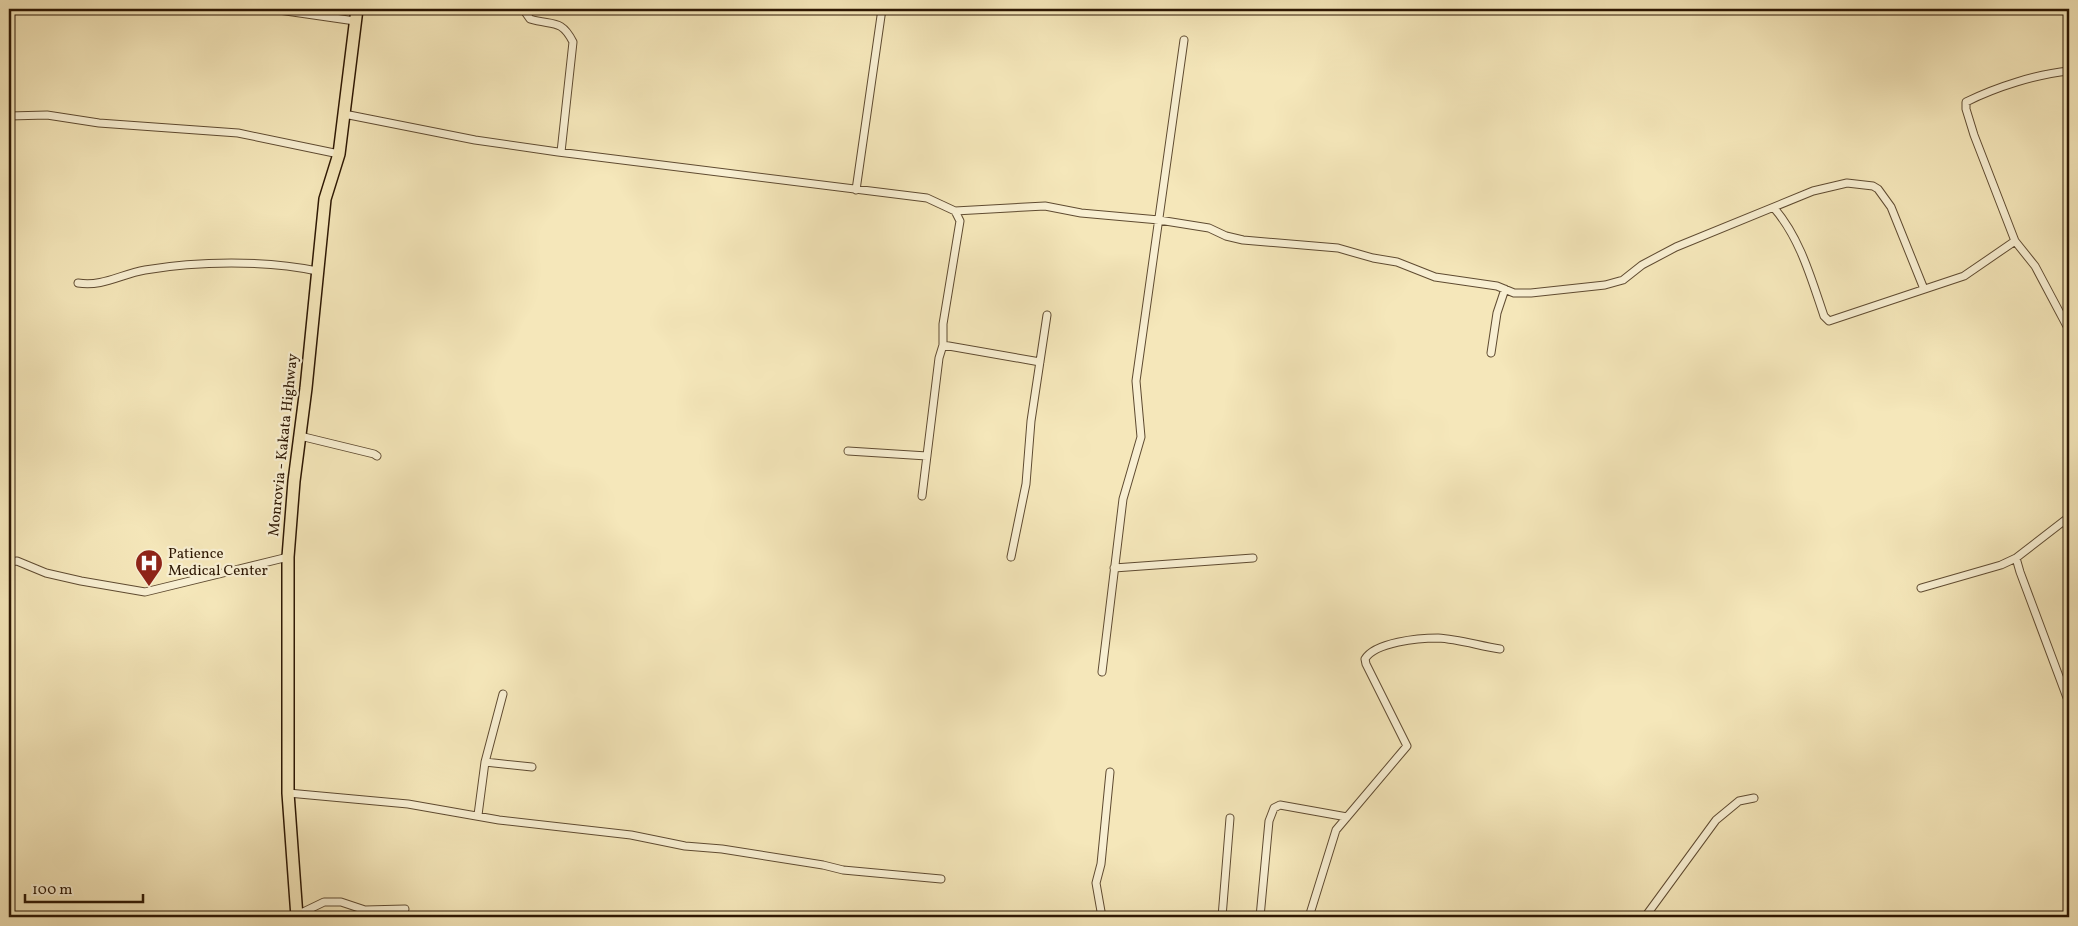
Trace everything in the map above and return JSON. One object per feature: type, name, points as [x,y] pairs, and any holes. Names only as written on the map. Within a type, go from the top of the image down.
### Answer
[{"type":"highway","name":"Monrovia - Kakata Highway","points":[[297,916],[288,794],[288,557],[325,199],[339,154],[357,9]]},
{"type":"street","points":[[272,9],[355,21]]},
{"type":"street","points":[[523,9],[530,19],[555,24],[566,29],[573,42],[561,152]]},
{"type":"street","points":[[856,190],[882,9]]},
{"type":"street","points":[[1102,672],[1123,499],[1141,437],[1136,381],[1184,40]]},
{"type":"street","points":[[2069,71],[2055,72],[1985,92],[1966,102],[1966,109],[1974,135],[2015,241],[2034,266],[2069,330]]},
{"type":"street","points":[[344,114],[475,140],[927,198],[955,210],[1045,206],[1081,212],[1160,220],[1209,228],[1226,236],[1243,240],[1338,248],[1373,258],[1397,262],[1434,276],[1496,286],[1514,293],[1606,285],[1624,280],[1642,266],[1676,247],[1813,191],[1840,185],[1859,184],[1878,189],[1891,207],[1924,289]]},
{"type":"street","points":[[9,116],[47,115],[99,123],[238,134],[339,154]]},
{"type":"street","points":[[9,155],[9,160]]},
{"type":"street","points":[[1774,208],[1785,221],[1800,250],[1824,316],[1829,320],[1835,320],[1964,276],[2015,241]]},
{"type":"street","points":[[922,496],[939,358],[943,345],[943,324],[960,221],[955,210]]},
{"type":"street","points":[[78,283],[98,284],[132,272],[192,264],[297,267],[317,271]]},
{"type":"street","points":[[1491,353],[1497,313],[1505,289]]},
{"type":"street","points":[[1011,557],[1026,484],[1031,421],[1047,315]]},
{"type":"street","points":[[943,345],[1040,362]]},
{"type":"street","points":[[300,436],[377,456]]},
{"type":"street","points":[[848,451],[927,456]]},
{"type":"street","points":[[1921,588],[1972,572],[1985,571],[2016,558],[2069,517]]},
{"type":"street","points":[[9,562],[16,561],[46,573],[82,581],[145,592],[288,557]]},
{"type":"street","points":[[1114,568],[1253,558]]},
{"type":"street","points":[[2016,558],[2069,703]]},
{"type":"street","points":[[1309,917],[1336,830],[1407,746],[1366,664],[1365,659],[1368,654],[1381,647],[1398,643],[1439,638],[1500,649]]},
{"type":"street","points":[[478,816],[485,762],[503,694]]},
{"type":"street","points":[[485,762],[532,767]]},
{"type":"street","points":[[1102,917],[1096,883],[1101,864],[1110,772]]},
{"type":"street","points":[[288,794],[408,804],[499,820],[631,835],[685,846],[722,848],[844,870],[941,879]]},
{"type":"street","points":[[1646,917],[1716,820],[1739,801],[1754,798]]},
{"type":"street","points":[[1260,917],[1269,821],[1274,808],[1280,805],[1347,817]]},
{"type":"street","points":[[1222,917],[1230,818]]},
{"type":"street","points":[[297,916],[324,902],[341,902],[366,910],[405,909]]},
{"type":"place","name":"Patience Medical Center","points":[[149,587]]}]
